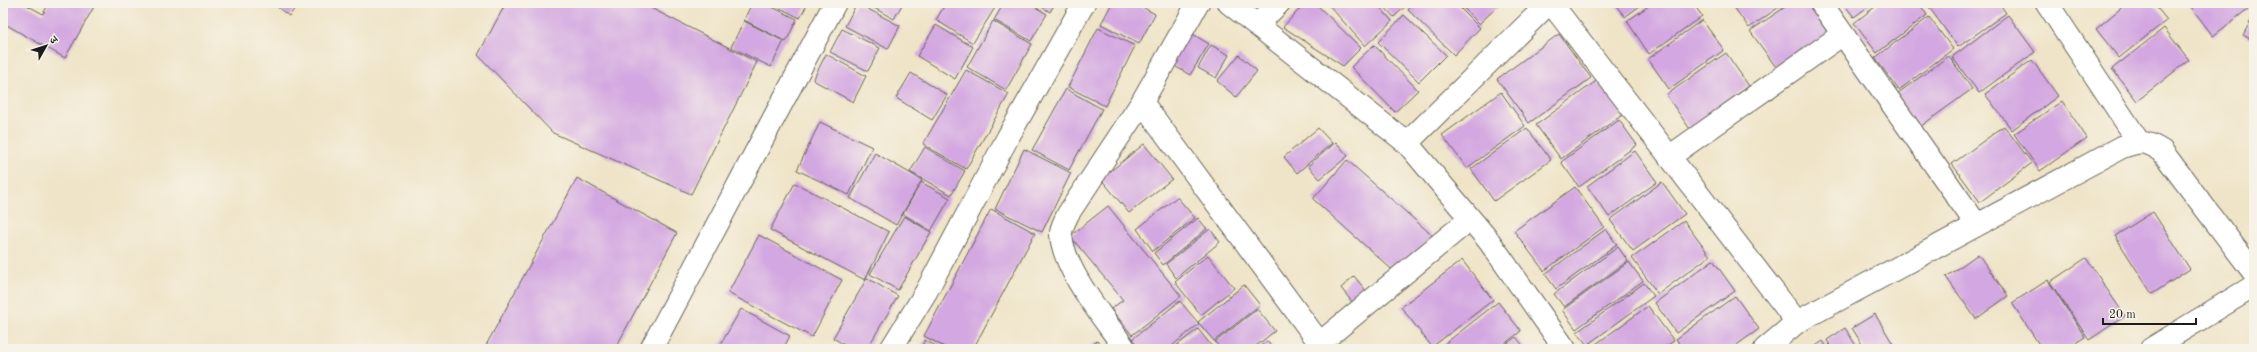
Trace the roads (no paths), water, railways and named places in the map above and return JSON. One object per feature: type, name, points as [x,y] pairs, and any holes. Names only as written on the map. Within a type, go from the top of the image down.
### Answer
[{"type":"street","points":[[651,349],[835,3]]},
{"type":"street","points":[[891,349],[926,292],[1008,137],[1084,3]]},
{"type":"street","points":[[1125,349],[1070,268],[1061,235],[1062,226],[1068,214],[1142,102],[1198,3]]},
{"type":"street","points":[[1229,3],[1407,143],[1489,241],[1565,349]]},
{"type":"street","points":[[1257,25],[1279,3]]},
{"type":"street","points":[[1407,143],[1550,3],[1798,322]]},
{"type":"street","points":[[1821,3],[1977,226]]},
{"type":"street","points":[[2047,3],[2139,142]]},
{"type":"street","points":[[1669,156],[1843,34]]},
{"type":"street","points":[[1142,102],[1322,346],[1470,220]]},
{"type":"street","points":[[1765,349],[1798,322],[2122,147],[2139,142],[2150,143],[2162,151],[2254,273]]},
{"type":"street","points":[[2151,349],[2254,286]]}]
